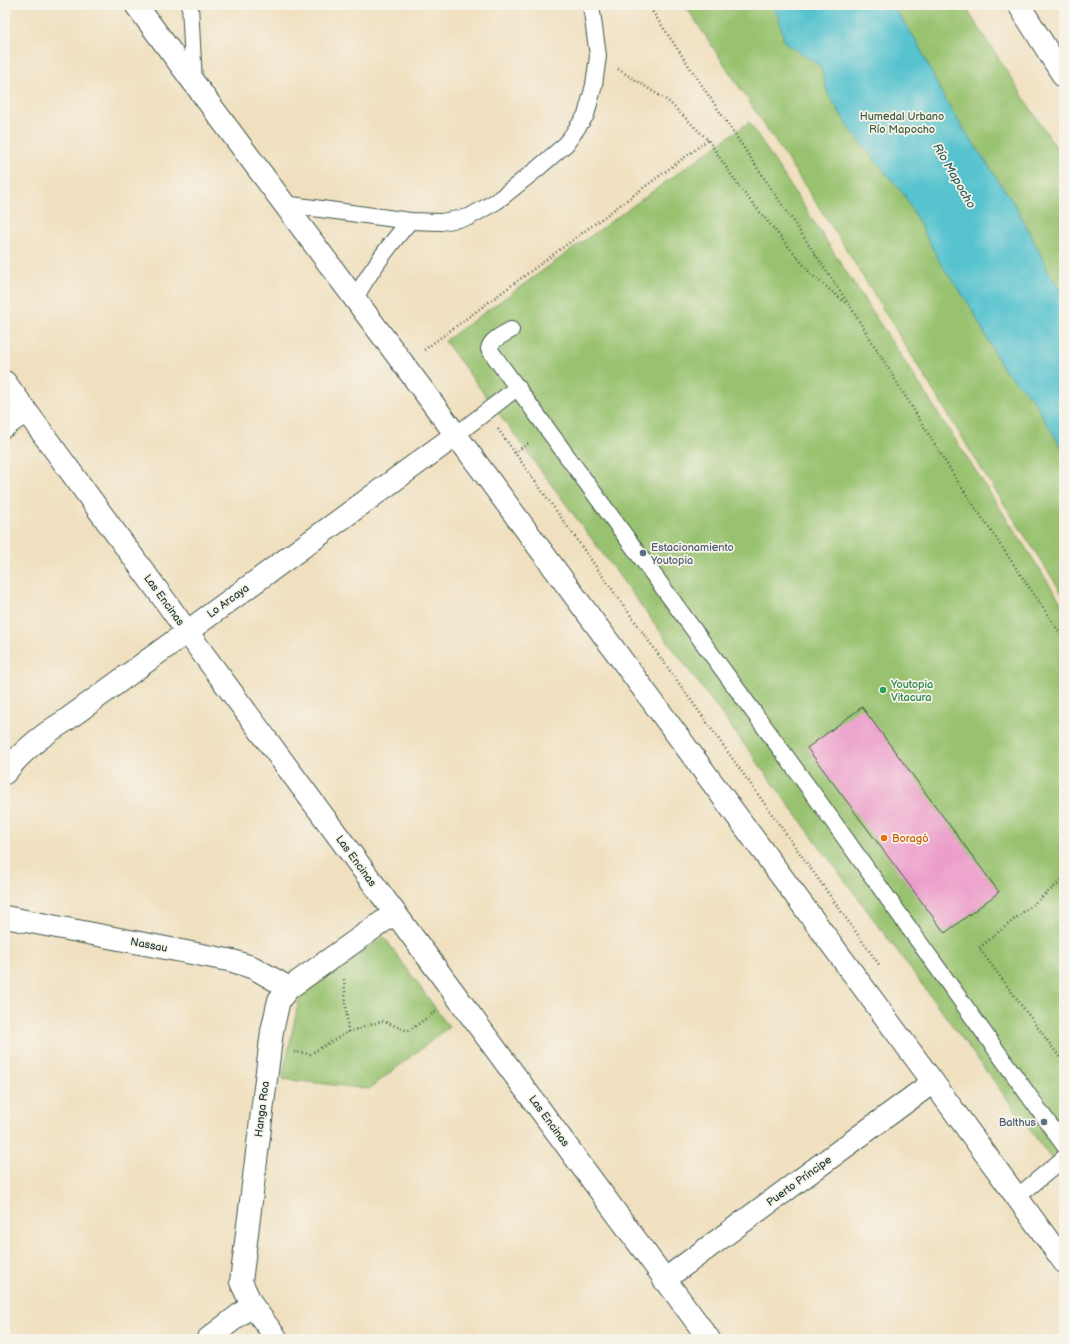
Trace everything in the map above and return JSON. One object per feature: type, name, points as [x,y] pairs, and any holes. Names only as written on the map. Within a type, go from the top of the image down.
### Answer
[{"type":"main road","points":[[136,5],[404,364],[1064,1262]]},
{"type":"main road","points":[[1019,5],[1064,77]]},
{"type":"main road","name":"Las Encinas","points":[[5,382],[458,997],[664,1280],[709,1339]]},
{"type":"main road","points":[[5,426],[26,411]]},
{"type":"main road","name":"Lo Arcaya","points":[[5,772],[14,760],[47,732],[66,721],[456,435]]},
{"type":"main road","name":"Hanga Roa","points":[[277,1339],[252,1305],[241,1282],[270,1048],[279,1000],[288,988],[395,913]]},
{"type":"main road","name":"Nassau","points":[[5,917],[233,961],[254,968],[288,988]]},
{"type":"main road","name":"Puerto Príncipe","points":[[664,1280],[933,1082]]},
{"type":"main road","points":[[208,1339],[252,1305]]},
{"type":"lane","points":[[190,5],[194,83]]},
{"type":"lane","points":[[284,204],[410,221],[441,222],[469,217],[497,201],[566,144],[586,115],[594,85],[598,56],[591,5]]},
{"type":"lane","points":[[355,298],[370,271],[389,245],[410,221]]},
{"type":"lane","points":[[511,330],[492,342],[489,349],[813,793],[1064,1145]]},
{"type":"lane","points":[[456,435],[518,387]]},
{"type":"lane","points":[[1016,1198],[1064,1158]]},
{"type":"path","points":[[648,5],[850,306],[956,479],[1064,639]]},
{"type":"path","points":[[598,56],[668,101],[708,140],[740,188],[811,274],[850,306]]},
{"type":"path","points":[[404,364],[440,339],[708,140]]},
{"type":"path","points":[[486,412],[882,967]]},
{"type":"path","points":[[1064,879],[979,948],[1064,1063]]},
{"type":"path","points":[[342,951],[348,1032]]},
{"type":"path","points":[[270,1048],[310,1054],[348,1032],[382,1021],[408,1031],[458,997]]},
{"type":"green space","name":"Humedal Urbano Río Mapocho","points":[[685,5],[964,5],[1064,160],[1064,596],[984,473],[838,236]]},
{"type":"green space","name":"Youtopia Vitacura","points":[[749,122],[1064,607],[1064,1176],[445,341]]},
{"type":"green space","points":[[384,937],[449,1027],[369,1089],[282,1079],[300,995]]},
{"type":"water","name":"Río Mapocho","points":[[770,5],[892,5],[916,40],[941,92],[957,119],[1015,205],[1048,271],[1064,296],[1064,452],[1032,398],[1003,369],[969,304],[942,266],[905,196],[853,133],[829,96],[820,66],[784,42],[779,17]]},
{"type":"building","points":[[862,707],[999,892],[945,933],[807,748]]},
{"type":"place","name":"Estacionamiento Youtopia","points":[[643,553]]},
{"type":"place","name":"Youtopia Vitacura","points":[[883,690]]},
{"type":"place","name":"Boragó","points":[[884,838]]},
{"type":"place","name":"Balthus","points":[[1044,1122]]}]
